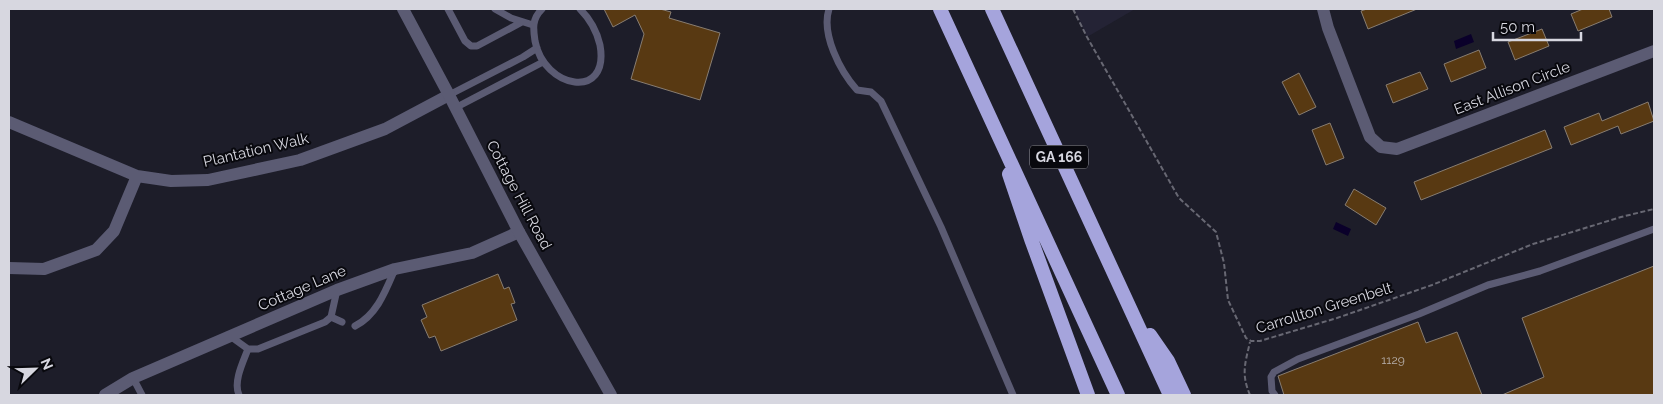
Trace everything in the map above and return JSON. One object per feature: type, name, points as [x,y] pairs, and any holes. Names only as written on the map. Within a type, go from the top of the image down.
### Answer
[{"type":"highway","name":"GA 166","points":[[940,9],[1118,395]]},
{"type":"highway","name":"GA 166","points":[[992,9],[1170,395]]},
{"type":"highway","points":[[991,118],[1028,231],[1088,395]]},
{"type":"highway","points":[[1128,304],[1168,361],[1184,395]]},
{"type":"street","name":"Cottage Hill Road","points":[[403,9],[519,232],[611,395]]},
{"type":"street","name":"East Allison Circle","points":[[1323,9],[1328,28],[1370,137],[1381,147],[1397,149],[1654,51]]},
{"type":"street","name":"Plantation Walk","points":[[9,122],[138,176],[171,181],[208,180],[300,160],[385,129],[449,95]]},
{"type":"street","points":[[9,268],[44,269],[96,250],[114,232],[138,176]]},
{"type":"street","name":"Cottage Lane","points":[[105,395],[133,378],[337,290],[395,269],[472,253],[519,232]]},
{"type":"lane","points":[[448,9],[465,41],[471,46],[477,46],[522,22]]},
{"type":"lane","points":[[496,9],[511,18],[533,25]]},
{"type":"lane","points":[[542,9],[536,14],[533,25],[537,48],[551,72],[573,83],[583,82],[598,72],[602,57],[598,37],[586,14],[580,9]]},
{"type":"lane","points":[[829,9],[826,19],[828,40],[853,86],[857,90],[871,92],[881,101],[941,227],[1013,395]]},
{"type":"lane","points":[[449,95],[537,48]]},
{"type":"lane","points":[[455,108],[544,62]]},
{"type":"lane","points":[[1275,395],[1272,391],[1271,377],[1274,372],[1298,358],[1419,314],[1488,285],[1540,270],[1654,229]]},
{"type":"lane","points":[[355,326],[361,323],[380,303],[395,269]]},
{"type":"lane","points":[[230,336],[248,349],[258,349],[325,322],[331,316],[337,290]]},
{"type":"lane","points":[[331,316],[342,322]]},
{"type":"lane","points":[[239,395],[237,391],[239,376],[248,349]]},
{"type":"lane","points":[[133,378],[142,395]]},
{"type":"path","name":"Carrollton Greenbelt","points":[[1073,9],[1092,46],[1179,198],[1216,232],[1224,263],[1228,300],[1246,338],[1250,341],[1260,341],[1337,318],[1432,285],[1533,244],[1654,209]]},
{"type":"path","points":[[1250,341],[1243,369],[1244,379],[1250,395]]},
{"type":"shaded area","points":[[1074,9],[1135,9],[1087,37]]},
{"type":"shaded area","points":[[1471,34],[1474,42],[1456,49],[1454,41]]},
{"type":"shaded area","points":[[1336,222],[1351,229],[1348,236],[1333,229]]},
{"type":"building","points":[[604,9],[660,9],[671,12],[669,18],[720,33],[700,100],[631,79],[644,34],[635,15],[613,27]]},
{"type":"building","points":[[1367,9],[1417,9],[1368,29],[1361,11]]},
{"type":"building","points":[[1583,9],[1609,9],[1612,17],[1578,31],[1571,14]]},
{"type":"building","points":[[1542,29],[1549,46],[1515,60],[1508,42]]},
{"type":"building","points":[[1479,50],[1486,68],[1451,82],[1444,64]]},
{"type":"building","points":[[1420,72],[1428,89],[1393,103],[1386,85]]},
{"type":"building","points":[[1299,73],[1316,107],[1299,115],[1282,82]]},
{"type":"building","points":[[1648,102],[1654,121],[1621,134],[1618,126],[1571,145],[1564,127],[1599,113],[1602,121]]},
{"type":"building","points":[[1330,123],[1344,158],[1326,165],[1312,130]]},
{"type":"building","points":[[1545,130],[1552,148],[1421,200],[1414,182]]},
{"type":"building","points":[[1354,189],[1386,208],[1376,225],[1345,205]]},
{"type":"building","points":[[1654,266],[1654,395],[1502,395],[1544,377],[1522,318]]},
{"type":"building","points":[[498,274],[504,289],[509,287],[515,303],[511,304],[517,320],[441,351],[435,336],[429,338],[421,320],[427,317],[422,305]]},
{"type":"building","points":[[1418,322],[1426,343],[1457,332],[1482,395],[1284,395],[1278,376]]}]
